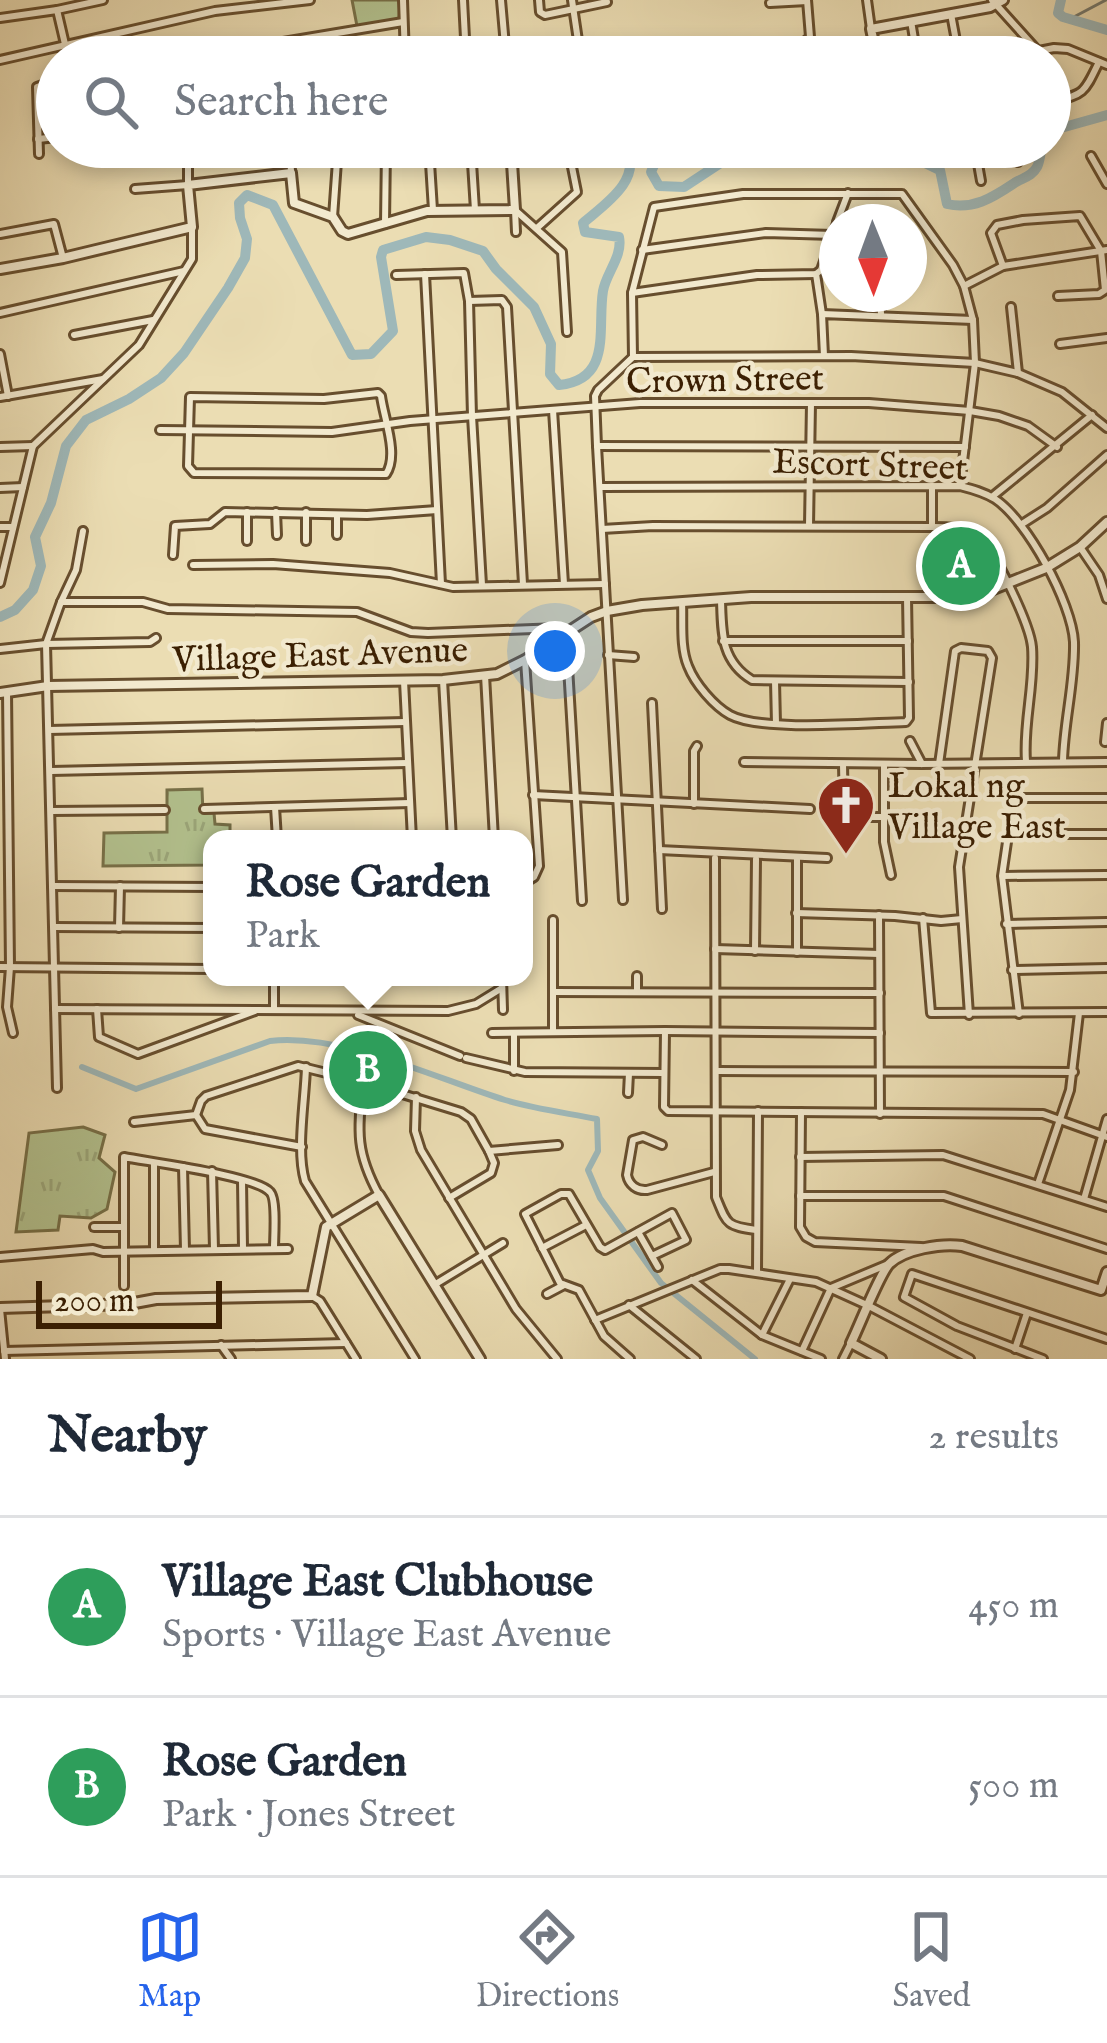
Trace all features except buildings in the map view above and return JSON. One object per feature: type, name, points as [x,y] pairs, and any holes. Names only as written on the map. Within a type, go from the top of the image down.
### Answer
[{"type":"street","points":[[0,19],[103,0]]},
{"type":"street","points":[[101,36],[215,11],[310,0]]},
{"type":"street","points":[[403,0],[404,36]]},
{"type":"street","points":[[463,0],[465,36]]},
{"type":"street","points":[[501,0],[504,36]]},
{"type":"street","points":[[539,0],[543,15],[572,5],[607,2]]},
{"type":"street","points":[[866,0],[873,36]]},
{"type":"street","points":[[770,3],[807,1],[810,36]]},
{"type":"street","points":[[871,28],[997,2],[1025,36]]},
{"type":"street","points":[[572,5],[577,36]]},
{"type":"street","points":[[57,10],[63,36]]},
{"type":"street","points":[[951,14],[955,36]]},
{"type":"street","points":[[324,36],[403,22]]},
{"type":"street","points":[[910,22],[913,36]]},
{"type":"street","points":[[0,60],[36,51]]},
{"type":"street","points":[[1071,51],[1103,63],[1085,89],[1071,97]]},
{"type":"street","points":[[1091,156],[1107,184]]},
{"type":"street","points":[[0,583],[33,446],[131,355],[192,259],[188,168]]},
{"type":"street","points":[[291,168],[294,203],[333,217]]},
{"type":"street","points":[[336,168],[333,217],[348,234],[433,210],[515,210],[563,255],[567,332]]},
{"type":"street","points":[[385,224],[386,168]]},
{"type":"street","points":[[430,168],[433,210]]},
{"type":"street","points":[[472,168],[475,210]]},
{"type":"street","points":[[513,168],[516,232]]},
{"type":"street","points":[[537,228],[578,192],[573,168]]},
{"type":"street","points":[[979,168],[981,181]]},
{"type":"street","points":[[135,189],[291,173]]},
{"type":"street","points":[[633,356],[632,293],[651,212],[657,206],[743,194],[848,193],[899,193],[911,204]]},
{"type":"street","points":[[844,204],[848,193]]},
{"type":"street","points":[[1003,266],[992,230],[997,225],[1077,215],[1104,251],[1106,286],[1102,293],[1058,296]]},
{"type":"street","points":[[0,234],[54,224],[63,258]]},
{"type":"street","points":[[0,269],[192,227]]},
{"type":"street","points":[[927,227],[964,286],[973,320],[975,363],[960,486]]},
{"type":"street","points":[[642,250],[766,233],[819,235]]},
{"type":"street","points":[[964,286],[1003,266],[1104,251]]},
{"type":"street","points":[[0,313],[184,271]]},
{"type":"street","points":[[632,293],[819,271]]},
{"type":"street","points":[[396,275],[464,272],[482,585]]},
{"type":"street","points":[[425,274],[441,584]]},
{"type":"street","points":[[816,274],[824,356]]},
{"type":"street","points":[[469,301],[502,300],[506,304],[523,585]]},
{"type":"street","points":[[1011,307],[1018,373]]},
{"type":"street","points":[[822,314],[973,320]]},
{"type":"street","points":[[74,335],[156,319]]},
{"type":"street","points":[[1060,344],[1107,338]]},
{"type":"street","points":[[0,354],[4,396],[103,379]]},
{"type":"street","points":[[623,900],[597,446],[598,389],[633,356],[824,356],[975,363],[1018,373],[1062,392],[1107,428]]},
{"type":"street","points":[[378,393],[386,426],[391,467],[386,474],[192,476],[188,466],[190,397],[324,399],[378,393]]},
{"type":"street","name":"Crown Street","points":[[160,430],[332,432],[640,403],[869,403],[970,411],[1028,426],[1057,446]]},
{"type":"street","points":[[809,526],[811,403]]},
{"type":"street","points":[[553,410],[564,584]]},
{"type":"street","points":[[992,497],[1092,415]]},
{"type":"street","points":[[0,447],[33,446]]},
{"type":"street","points":[[597,446],[965,447]]},
{"type":"street","points":[[1022,524],[1107,455]]},
{"type":"street","points":[[932,486],[932,527]]},
{"type":"street","name":"Escort Street","points":[[600,487],[960,486],[992,497],[1022,524],[1070,614],[1074,642],[1063,761]]},
{"type":"street","points":[[0,488],[23,487]]},
{"type":"street","points":[[172,555],[175,526],[204,525],[225,512],[437,510]]},
{"type":"street","points":[[247,512],[247,541]]},
{"type":"street","points":[[276,512],[277,535]]},
{"type":"street","points":[[305,512],[306,541]]},
{"type":"street","points":[[337,514],[337,535]]},
{"type":"street","name":"Village East Avenue","points":[[3,693],[48,686],[443,680],[497,674],[607,611],[721,599],[973,597],[1046,568],[1080,547],[1107,522]]},
{"type":"street","points":[[0,527],[13,527]]},
{"type":"street","points":[[602,529],[952,527],[978,536],[1008,584],[1031,640],[1026,761]]},
{"type":"street","points":[[57,1088],[46,644],[76,570],[83,531]]},
{"type":"street","points":[[1080,547],[1099,575],[1107,599]]},
{"type":"street","points":[[193,565],[273,564],[391,573],[441,584],[605,584]]},
{"type":"street","points":[[682,602],[688,668],[701,687],[730,715],[755,724],[776,724],[909,721],[907,598]]},
{"type":"street","points":[[721,599],[729,659],[752,680],[908,682]]},
{"type":"street","points":[[61,602],[143,602],[168,609],[345,611],[411,632],[552,627],[566,633],[582,902]]},
{"type":"street","points":[[0,649],[156,638]]},
{"type":"street","points":[[723,641],[908,640]]},
{"type":"street","points":[[940,764],[955,651],[988,651],[992,658],[959,867],[969,1015]]},
{"type":"street","points":[[608,655],[634,657]]},
{"type":"street","points":[[525,660],[538,866],[533,878]]},
{"type":"street","points":[[484,675],[493,830]]},
{"type":"street","points":[[443,680],[451,830]]},
{"type":"street","points":[[404,681],[412,830]]},
{"type":"street","points":[[775,681],[776,724]]},
{"type":"street","points":[[3,693],[10,968],[4,1007],[13,1033]]},
{"type":"street","points":[[652,703],[662,909]]},
{"type":"street","points":[[49,730],[405,722]]},
{"type":"street","points":[[744,762],[1105,761],[1107,724]]},
{"type":"street","points":[[910,741],[922,764]]},
{"type":"street","points":[[694,804],[698,746]]},
{"type":"street","points":[[50,771],[407,763]]},
{"type":"street","points":[[843,763],[844,815]]},
{"type":"street","points":[[884,764],[883,817],[891,875]]},
{"type":"street","points":[[532,795],[810,809]]},
{"type":"street","points":[[1019,1014],[1002,876],[1015,799],[1107,797]]},
{"type":"street","points":[[204,809],[410,803]]},
{"type":"street","points":[[275,807],[276,830]]},
{"type":"street","points":[[51,811],[165,810]]},
{"type":"street","points":[[826,811],[883,817]]},
{"type":"street","points":[[1008,834],[1107,834]]},
{"type":"street","points":[[659,850],[826,858]]},
{"type":"street","points":[[715,858],[716,1197],[727,1223],[756,1230]]},
{"type":"street","points":[[797,859],[797,952]]},
{"type":"street","points":[[755,951],[756,860]]},
{"type":"street","points":[[874,863],[888,861]]},
{"type":"street","points":[[1002,876],[1107,875]]},
{"type":"street","points":[[52,886],[203,887]]},
{"type":"street","points":[[119,928],[120,886]]},
{"type":"street","points":[[796,913],[962,919]]},
{"type":"street","points":[[879,915],[880,1114]]},
{"type":"street","points":[[922,918],[931,1013],[1107,1012]]},
{"type":"street","points":[[553,1032],[554,920]]},
{"type":"street","points":[[1006,924],[1107,922]]},
{"type":"street","points":[[53,927],[203,928]]},
{"type":"street","points":[[715,949],[879,954]]},
{"type":"street","points":[[0,967],[203,969]]},
{"type":"street","points":[[1012,970],[1107,968]]},
{"type":"street","points":[[637,976],[637,991]]},
{"type":"street","points":[[274,986],[274,1010]]},
{"type":"street","points":[[54,1009],[448,1011],[476,1004],[502,988],[503,1010]]},
{"type":"street","points":[[553,992],[880,993]]},
{"type":"street","points":[[97,1009],[98,1036],[138,1054],[259,1009]]},
{"type":"street","points":[[355,1012],[463,1057],[514,1071],[664,1073]]},
{"type":"street","points":[[1038,1184],[1074,1072],[1078,1013]]},
{"type":"street","points":[[665,1031],[665,1110],[1043,1114],[1105,1136]]},
{"type":"street","points":[[492,1033],[880,1033]]},
{"type":"street","points":[[514,1033],[514,1071]]},
{"type":"street","points":[[302,1148],[205,1129],[196,1114],[201,1101],[293,1066],[416,1097],[466,1115],[494,1163],[491,1173],[449,1198]]},
{"type":"street","points":[[306,1067],[305,1181],[416,1359]]},
{"type":"street","points":[[716,1071],[1074,1072]]},
{"type":"street","points":[[628,1073],[628,1094]]},
{"type":"street","points":[[362,1082],[359,1143],[365,1169],[480,1359]]},
{"type":"street","points":[[416,1097],[417,1142],[516,1309],[556,1359]]},
{"type":"street","points":[[757,1272],[758,1111]]},
{"type":"street","points":[[801,1112],[800,1227],[810,1240],[962,1246],[1104,1291],[1107,1272]]},
{"type":"street","points":[[134,1122],[196,1114]]},
{"type":"street","points":[[1084,1198],[1107,1119]]},
{"type":"street","points":[[662,1145],[643,1137],[633,1140],[627,1174],[637,1189],[714,1172]]},
{"type":"street","points":[[489,1150],[558,1145]]},
{"type":"street","points":[[800,1157],[943,1155],[1107,1207]]},
{"type":"street","points":[[124,1286],[124,1157],[212,1172],[271,1192],[274,1248]]},
{"type":"street","points":[[154,1163],[154,1251]]},
{"type":"street","points":[[183,1167],[185,1250]]},
{"type":"street","points":[[212,1172],[214,1250]]},
{"type":"street","points":[[242,1181],[243,1248]]},
{"type":"street","points":[[563,1285],[525,1218],[526,1212],[566,1193],[603,1250],[674,1214],[686,1240],[652,1256]]},
{"type":"street","points":[[312,1296],[323,1232],[380,1195]]},
{"type":"street","points":[[800,1196],[944,1196],[1107,1249]]},
{"type":"street","points":[[541,1249],[586,1225]]},
{"type":"street","points":[[94,1227],[124,1227]]},
{"type":"street","points":[[634,1233],[658,1267]]},
{"type":"street","points":[[434,1286],[502,1244]]},
{"type":"street","points":[[802,1352],[831,1288],[925,1247]]},
{"type":"street","points":[[0,1256],[93,1249],[288,1249]]},
{"type":"street","points":[[843,1359],[890,1264]]},
{"type":"street","points":[[595,1320],[720,1268],[816,1282],[963,1358]]},
{"type":"street","points":[[1043,1359],[957,1326],[903,1296],[912,1274],[1107,1339]]},
{"type":"street","points":[[762,1335],[790,1278]]},
{"type":"street","points":[[692,1280],[762,1335],[821,1359]]},
{"type":"street","points":[[547,1294],[563,1285],[575,1286],[610,1343],[630,1359]]},
{"type":"street","points":[[346,1342],[104,1347],[5,1355],[0,1308],[312,1296],[320,1301],[346,1342],[356,1359]]},
{"type":"street","points":[[629,1305],[696,1359]]},
{"type":"street","points":[[1015,1349],[1027,1312]]},
{"type":"street","points":[[851,1343],[881,1359]]},
{"type":"street","points":[[221,1345],[231,1359]]},
{"type":"street","points":[[150,1346],[150,1359]]},
{"type":"street","points":[[104,1347],[104,1359]]},
{"type":"green space","points":[[352,0],[400,0],[399,20],[357,26]]},
{"type":"green space","points":[[202,789],[203,813],[214,813],[215,824],[230,825],[230,830],[203,830],[203,865],[103,866],[104,833],[167,832],[167,790]]},
{"type":"green space","points":[[83,1127],[105,1135],[99,1158],[115,1172],[107,1209],[91,1218],[60,1216],[58,1230],[16,1232],[29,1133]]},
{"type":"waterway","points":[[1061,0],[1058,13],[1063,17],[1107,30]]},
{"type":"waterway","points":[[1070,19],[1106,0]]},
{"type":"waterway","points":[[1071,125],[1107,115]]},
{"type":"waterway","points":[[0,617],[15,610],[33,590],[41,566],[35,537],[51,503],[66,446],[86,420],[161,378],[228,288],[245,258],[247,239],[239,203],[247,195],[273,205],[352,355],[371,354],[393,331],[383,250],[426,237],[450,240],[483,251],[534,307],[551,344],[550,374],[559,385],[576,381],[595,363],[603,291],[619,251],[619,237],[585,232],[583,223],[619,190],[630,168]]},
{"type":"waterway","points":[[653,168],[659,186],[684,187],[713,168]]},
{"type":"waterway","points":[[936,168],[940,170],[947,204],[956,205],[982,202],[1036,168]]},
{"type":"waterway","points":[[82,1067],[136,1089],[270,1041],[298,1040],[358,1050],[505,1100],[597,1119],[598,1151],[588,1170],[600,1198],[661,1283],[755,1359]]},
{"type":"place","name":"Village East Clubhouse","points":[[961,566]]},
{"type":"place","name":"Lokal ng Village East","points":[[846,856]]},
{"type":"place","name":"Rose Garden","points":[[368,1070]]}]
